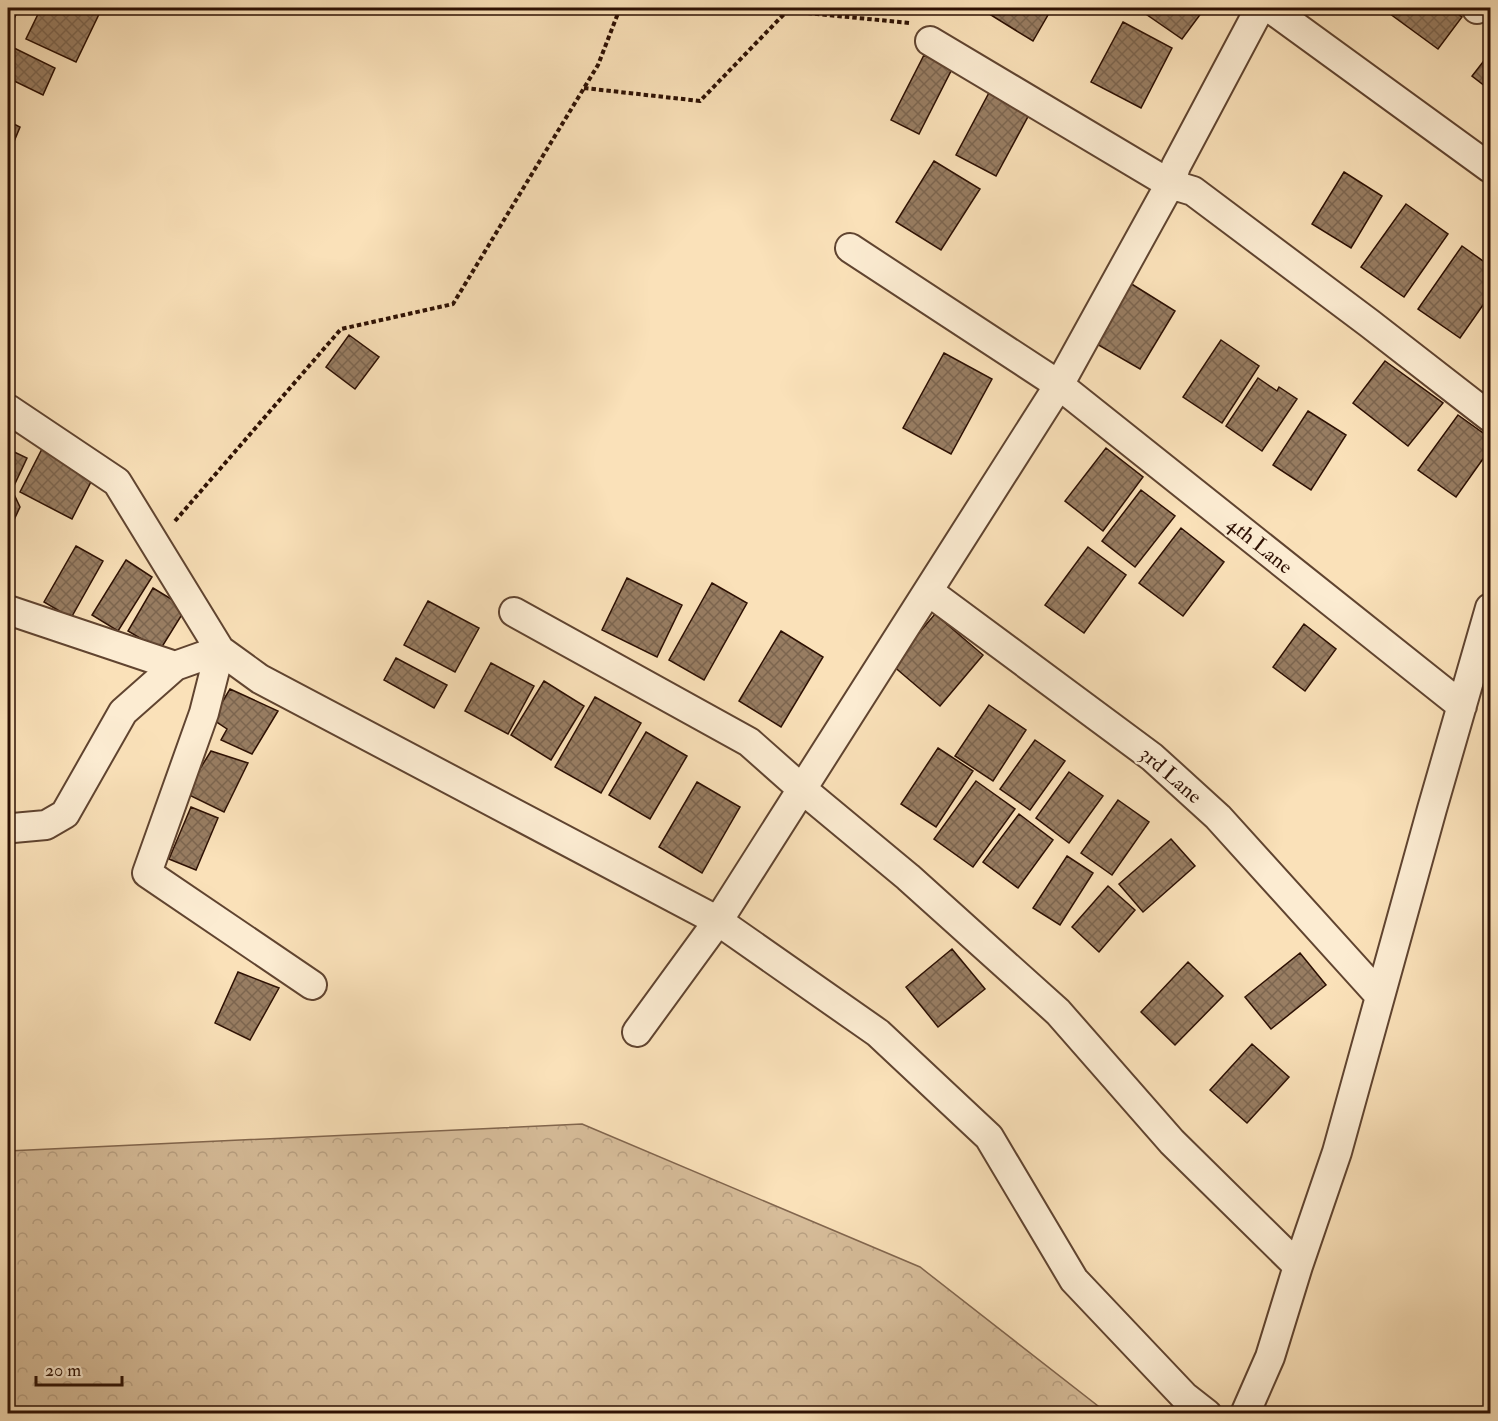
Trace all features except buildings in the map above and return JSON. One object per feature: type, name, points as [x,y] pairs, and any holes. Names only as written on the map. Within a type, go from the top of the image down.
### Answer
[{"type":"street","points":[[637,1032],[718,921],[1059,385],[1170,184],[1176,166],[1260,8]]},
{"type":"street","points":[[1270,8],[1491,168]]},
{"type":"street","points":[[923,32],[1170,184],[1193,191],[1491,417]]},
{"type":"street","name":"4th Lane","points":[[850,248],[1059,385],[1462,706]]},
{"type":"street","points":[[8,409],[117,482],[219,650],[260,679],[718,921],[878,1033],[989,1137],[1074,1280],[1184,1396],[1207,1413]]},
{"type":"street","name":"3rd Lane","points":[[928,591],[1152,757],[1218,817],[1380,996]]},
{"type":"street","points":[[1245,1413],[1270,1357],[1337,1152],[1491,608]]},
{"type":"street","points":[[8,610],[175,666]]},
{"type":"street","points":[[514,612],[749,742],[909,877],[1058,1012],[1172,1142],[1298,1266]]},
{"type":"street","points":[[13,828],[46,825],[65,814],[123,712],[175,666],[219,650]]},
{"type":"street","points":[[219,650],[204,713],[147,873],[312,985]]},
{"type":"path","points":[[154,544],[341,329],[453,304],[598,65],[620,8]]},
{"type":"path","points":[[584,88],[700,101],[787,11],[923,32]]},
{"type":"green space","points":[[582,1124],[920,1267],[1107,1413],[8,1413],[8,1151]]}]
